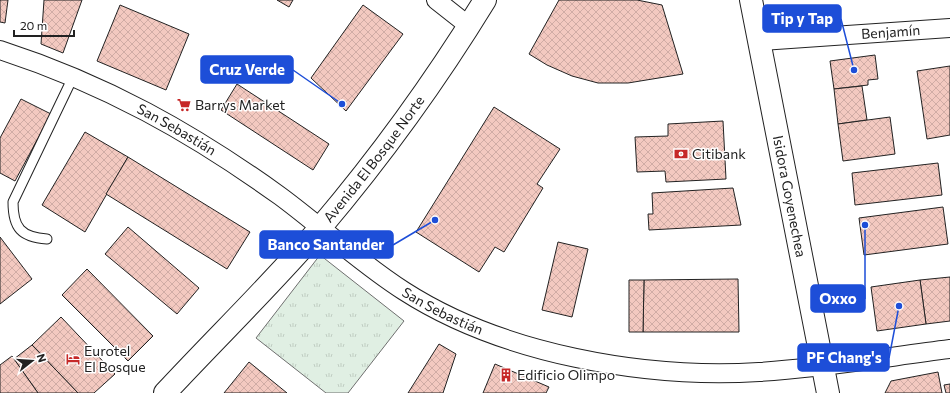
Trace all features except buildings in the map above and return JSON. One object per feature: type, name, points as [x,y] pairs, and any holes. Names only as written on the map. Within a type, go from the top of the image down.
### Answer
[{"type":"main road","name":"Avenida El Bosque Norte","points":[[165,393],[321,227],[386,146],[431,83],[485,0]]},
{"type":"main road","name":"Isidora Goyenechea","points":[[751,0],[824,365],[828,393]]},
{"type":"street","points":[[436,0],[469,26]]},
{"type":"street","name":"Benjamín","points":[[760,41],[950,28]]},
{"type":"street","name":"San Sebastián","points":[[0,50],[73,77],[113,94],[198,140],[321,227],[351,253],[389,281],[441,312],[509,339],[560,354],[627,366],[706,372],[760,372],[950,349]]},
{"type":"lane","points":[[47,239],[26,235],[18,227],[13,215],[12,202],[73,77]]},
{"type":"green space","points":[[320,255],[404,321],[348,393],[326,393],[256,338]]},
{"type":"place","name":"Tip y Tap","points":[[854,70]]},
{"type":"place","name":"Cruz Verde","points":[[342,104]]},
{"type":"place","name":"Barrys Market","points":[[184,105]]},
{"type":"place","name":"Citibank","points":[[681,154]]},
{"type":"place","name":"Banco Santander","points":[[435,220]]},
{"type":"place","name":"Oxxo","points":[[865,225]]},
{"type":"place","name":"PF Chang's","points":[[899,306]]},
{"type":"place","name":"Eurotel El Bosque","points":[[73,359]]},
{"type":"place","name":"Edificio Olimpo","points":[[506,375]]}]
